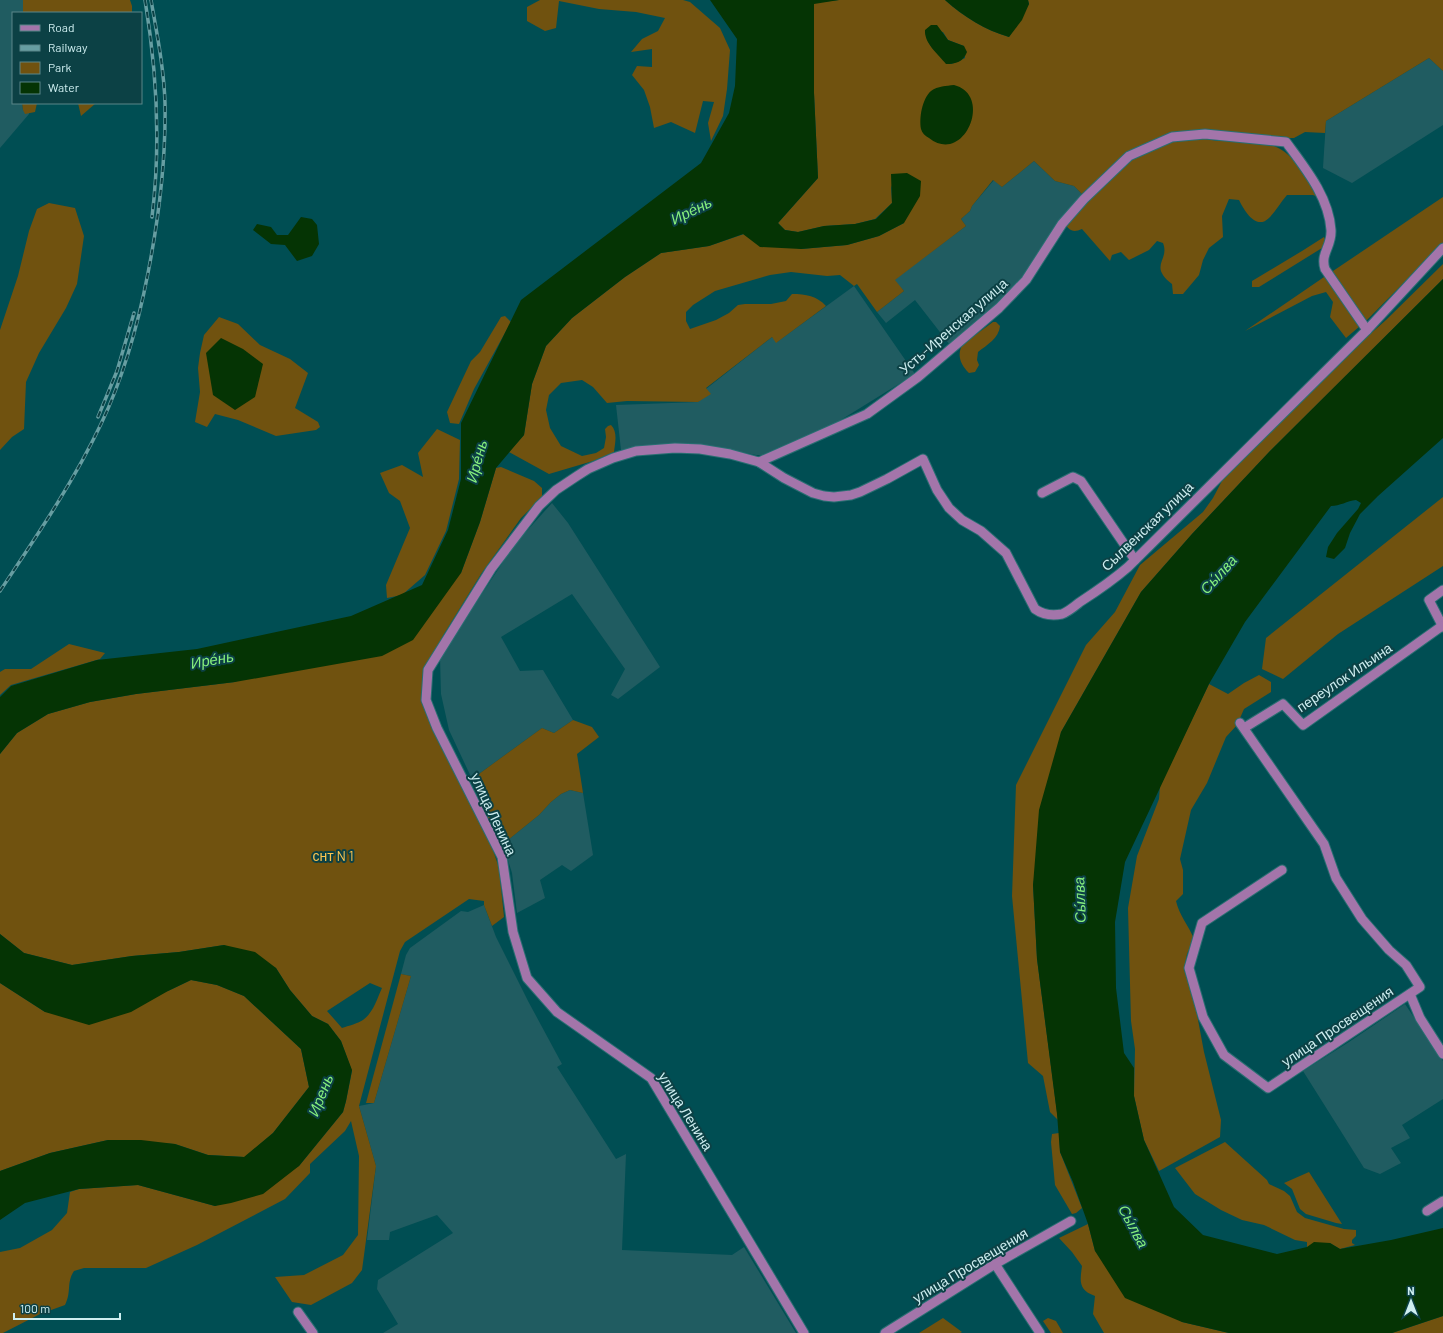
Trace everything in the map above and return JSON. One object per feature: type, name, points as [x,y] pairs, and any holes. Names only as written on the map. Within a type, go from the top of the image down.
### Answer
[{"type":"street","name":"Усть-Иренская улица","points":[[759,462],[867,414],[918,377],[999,308],[1026,280],[1062,224],[1084,199],[1129,156],[1172,137],[1205,134],[1286,142],[1312,179],[1326,211],[1331,239],[1323,256],[1325,269],[1367,330]]},
{"type":"street","name":"Сылвенская улица","points":[[923,459],[937,490],[949,508],[962,520],[981,531],[1006,553],[1032,605],[1038,611],[1049,615],[1065,613],[1111,581],[1135,560],[1367,330],[1443,248]]},
{"type":"street","name":"улица Ленина","points":[[804,1333],[651,1078],[557,1012],[527,978],[513,932],[502,857],[437,728],[426,700],[428,670],[491,569],[539,506],[567,482],[588,469],[613,458],[630,453],[675,448],[700,449],[730,454],[759,462],[784,478],[813,493],[834,497],[850,496],[860,492],[923,459]]},
{"type":"street","points":[[1042,493],[1073,477],[1081,482],[1135,560]]},
{"type":"street","points":[[1443,590],[1430,600],[1443,627]]},
{"type":"street","name":"переулок Ильина","points":[[1420,987],[1406,965],[1389,950],[1362,920],[1336,878],[1324,844],[1242,725],[1283,704],[1303,725],[1443,627]]},
{"type":"street","name":"улица Просвещения","points":[[1282,870],[1202,923],[1189,968],[1203,1017],[1224,1055],[1268,1088],[1420,987]]},
{"type":"street","points":[[1410,994],[1420,1018],[1443,1054]]},
{"type":"street","points":[[1427,1211],[1443,1201]]},
{"type":"street","name":"улица Просвещения","points":[[885,1333],[995,1264],[1071,1221]]},
{"type":"street","points":[[995,1264],[1040,1333]]},
{"type":"street","points":[[298,1312],[313,1333]]},
{"type":"shaded area","points":[[0,0],[23,0],[23,12],[12,12],[12,104],[22,104],[23,110],[29,112],[29,114],[0,148]]},
{"type":"shaded area","points":[[1429,58],[1443,71],[1443,125],[1352,183],[1323,168],[1326,121]]},
{"type":"shaded area","points":[[1034,161],[1055,181],[1074,186],[1083,195],[1024,280],[990,312],[950,345],[915,300],[886,323],[877,312],[904,291],[894,280],[966,226],[961,219],[970,211],[972,206],[994,180],[1002,187]]},
{"type":"shaded area","points":[[854,286],[915,374],[831,426],[766,455],[756,455],[707,445],[685,443],[621,450],[616,405],[698,402],[706,389],[772,337],[777,342]]},
{"type":"shaded area","points":[[552,503],[568,523],[660,667],[618,699],[611,695],[625,669],[572,594],[501,637],[520,671],[543,670],[573,720],[554,733],[542,728],[472,779],[449,730],[441,694],[440,657],[515,544]]},
{"type":"shaded area","points":[[570,790],[583,793],[593,855],[571,871],[562,865],[540,880],[545,898],[517,913],[512,873],[503,844],[539,815],[551,802],[561,794]]},
{"type":"shaded area","points":[[484,905],[496,937],[562,1064],[557,1067],[616,1159],[626,1154],[622,1250],[732,1255],[744,1247],[796,1333],[383,1333],[398,1324],[377,1289],[378,1280],[453,1233],[437,1215],[390,1232],[389,1240],[367,1240],[376,1166],[359,1106],[374,1103],[411,976],[401,974],[406,955],[410,948],[461,911],[468,912]]},
{"type":"shaded area","points":[[1405,1004],[1443,1061],[1443,1099],[1402,1125],[1410,1138],[1391,1148],[1401,1163],[1380,1174],[1364,1168],[1303,1071]]},
{"type":"green space","points":[[23,0],[130,0],[132,6],[132,12],[23,12]]},
{"type":"green space","points":[[540,0],[683,0],[690,2],[720,28],[730,50],[723,116],[711,141],[708,123],[714,102],[703,101],[695,133],[671,122],[654,128],[650,107],[644,90],[632,75],[637,66],[652,67],[652,49],[631,52],[642,39],[658,31],[665,18],[636,12],[599,9],[559,1],[556,28],[545,31],[527,21],[527,7]]},
{"type":"green space","points":[[839,0],[945,0],[975,22],[992,31],[1009,37],[1029,4],[1028,0],[1443,0],[1443,71],[1429,58],[1326,121],[1325,133],[1305,132],[1294,138],[1288,138],[1211,131],[1150,142],[1083,195],[1074,186],[1055,181],[1034,161],[1002,187],[993,180],[972,206],[970,211],[961,219],[966,226],[895,280],[904,291],[877,312],[857,284],[854,286],[840,275],[827,276],[791,272],[770,275],[715,291],[693,305],[686,312],[686,321],[690,329],[716,320],[729,313],[738,305],[771,304],[786,301],[792,294],[811,296],[826,306],[776,343],[772,337],[706,388],[711,394],[698,402],[627,401],[607,403],[593,387],[582,380],[561,383],[549,395],[546,410],[550,428],[561,446],[582,456],[596,453],[604,448],[606,437],[605,429],[611,425],[615,431],[614,452],[593,461],[549,474],[509,452],[524,435],[532,384],[546,346],[572,318],[625,277],[661,253],[709,246],[744,234],[801,249],[847,245],[879,236],[904,223],[891,185],[892,203],[875,219],[855,224],[824,226],[798,232],[785,230],[778,223],[818,178],[814,93],[814,3]],"holes":[[[926,30],[943,32],[948,40],[964,46],[965,58],[951,64],[930,45],[926,35]]]},
{"type":"green space","points":[[22,104],[37,104],[35,112],[25,114]]},
{"type":"green space","points":[[78,104],[95,104],[81,116]]},
{"type":"green space","points":[[1179,139],[1206,139],[1218,141],[1223,139],[1274,146],[1294,161],[1318,197],[1313,195],[1287,195],[1269,218],[1260,222],[1255,221],[1247,214],[1239,200],[1229,199],[1222,216],[1223,237],[1209,248],[1203,260],[1199,275],[1183,294],[1173,294],[1172,284],[1165,278],[1160,267],[1164,254],[1163,243],[1157,241],[1149,250],[1129,260],[1121,252],[1112,255],[1110,261],[1082,229],[1073,231],[1066,225],[1072,217],[1077,214],[1086,199],[1130,160]]},
{"type":"green space","points":[[1443,197],[1443,243],[1365,322],[1330,273]]},
{"type":"green space","points":[[49,203],[75,208],[84,236],[77,284],[66,308],[39,353],[26,382],[24,429],[12,437],[0,450],[0,330],[18,276],[29,231],[37,209]]},
{"type":"green space","points":[[1324,237],[1326,242],[1322,248],[1259,287],[1252,287],[1252,281]]},
{"type":"green space","points":[[1443,264],[1443,279],[1270,451],[1192,534],[1141,592],[1061,732],[1033,885],[1037,959],[1058,1120],[1050,1112],[1043,1076],[1028,1063],[1012,896],[1016,785],[1086,645],[1115,612],[1140,565],[1203,512],[1213,498],[1223,479],[1331,369],[1386,320]]},
{"type":"green space","points":[[1327,275],[1360,326],[1346,338],[1330,317],[1333,302],[1326,292],[1312,296],[1245,331]]},
{"type":"green space","points":[[505,316],[511,322],[474,389],[459,424],[450,423],[447,412],[471,361],[480,352],[501,317]]},
{"type":"green space","points":[[219,317],[238,324],[260,345],[290,359],[308,373],[295,408],[318,422],[320,427],[316,430],[276,436],[238,420],[215,414],[207,427],[195,422],[200,392],[198,368],[204,335]]},
{"type":"green space","points":[[993,322],[996,322],[1000,326],[999,330],[995,338],[978,352],[977,360],[979,365],[975,372],[969,373],[960,360],[961,348],[963,344]]},
{"type":"green space","points":[[437,429],[460,440],[459,479],[446,531],[425,575],[402,595],[387,598],[386,585],[410,528],[400,501],[389,493],[380,473],[402,465],[423,477],[418,453]]},
{"type":"green space","name":"снт N 1","points":[[501,467],[534,481],[542,488],[542,497],[521,518],[481,574],[444,634],[423,674],[423,698],[491,844],[499,868],[504,917],[492,926],[484,905],[484,901],[469,899],[405,942],[400,951],[359,1106],[376,1166],[362,1270],[352,1283],[311,1305],[292,1302],[275,1277],[304,1275],[343,1255],[358,1235],[359,1156],[351,1121],[345,1131],[310,1164],[310,1173],[285,1199],[197,1245],[146,1268],[84,1268],[74,1271],[70,1279],[65,1305],[40,1314],[3,1333],[0,1333],[0,1252],[20,1248],[52,1230],[67,1213],[70,1192],[79,1189],[138,1185],[215,1206],[299,1166],[343,1112],[352,1071],[341,1041],[328,1024],[312,1016],[290,990],[276,968],[224,945],[72,965],[24,953],[0,934],[0,754],[17,733],[48,714],[90,702],[136,694],[235,682],[461,573],[480,522],[496,468]],"holes":[[[370,983],[382,988],[369,1014],[359,1022],[342,1028],[327,1011]]]},
{"type":"green space","points":[[1443,497],[1443,566],[1338,634],[1283,679],[1262,669],[1266,638]]},
{"type":"green space","points":[[69,644],[105,653],[100,659],[11,685],[0,695],[0,672],[5,669],[31,669]]},
{"type":"green space","points":[[1259,675],[1271,682],[1271,692],[1244,709],[1237,725],[1226,737],[1207,783],[1191,810],[1180,859],[1183,870],[1183,894],[1176,901],[1179,911],[1194,939],[1187,954],[1184,969],[1196,1009],[1204,1052],[1221,1120],[1220,1137],[1159,1171],[1144,1140],[1134,1096],[1135,1049],[1131,1021],[1128,908],[1137,856],[1159,799],[1160,786],[1209,684],[1228,694]]},
{"type":"green space","points":[[573,720],[592,727],[599,737],[577,754],[583,793],[570,790],[561,794],[539,815],[503,844],[484,811],[472,779],[542,728],[554,733]]},
{"type":"green space","points":[[401,974],[411,976],[374,1103],[366,1103]]},
{"type":"green space","points":[[191,980],[217,985],[244,996],[301,1049],[309,1087],[273,1133],[245,1157],[208,1155],[175,1144],[108,1140],[50,1153],[0,1171],[0,983],[45,1012],[168,991]]},
{"type":"green space","points":[[1059,1133],[1060,1152],[1082,1208],[1076,1213],[1072,1214],[1055,1185],[1051,1142],[1052,1134]]},
{"type":"green space","points":[[1225,1142],[1267,1180],[1269,1184],[1284,1191],[1290,1196],[1297,1212],[1305,1218],[1344,1229],[1356,1230],[1356,1236],[1352,1240],[1352,1243],[1355,1245],[1340,1249],[1330,1243],[1307,1247],[1307,1242],[1295,1240],[1264,1225],[1242,1220],[1221,1210],[1195,1194],[1175,1168]]},
{"type":"green space","points":[[1309,1172],[1342,1224],[1306,1214],[1300,1209],[1292,1189],[1284,1183]]},
{"type":"green space","points":[[1088,1224],[1095,1251],[1182,1322],[1229,1333],[1104,1333],[1093,1314],[1095,1296],[1089,1294],[1081,1284],[1082,1266],[1059,1238]]},
{"type":"green space","points":[[1443,1316],[1443,1333],[1392,1333]]},
{"type":"green space","points":[[943,1318],[962,1332],[919,1333]]},
{"type":"green space","points":[[1048,1318],[1056,1321],[1063,1333],[1051,1333],[1043,1321]]},
{"type":"water","name":"Ире́нь","points":[[710,0],[839,0],[814,4],[814,93],[818,178],[778,223],[785,230],[798,232],[824,226],[855,224],[876,219],[892,203],[891,174],[907,173],[921,181],[920,196],[904,223],[879,236],[847,245],[801,249],[760,247],[743,234],[709,246],[661,253],[625,277],[572,318],[546,346],[532,384],[524,435],[496,468],[480,522],[461,573],[413,640],[382,656],[235,682],[136,694],[90,702],[48,714],[17,733],[0,754],[0,697],[11,686],[97,660],[197,649],[351,616],[422,585],[448,530],[461,479],[461,423],[521,300],[701,163],[729,113],[735,86],[737,39]]},
{"type":"water","points":[[945,0],[1028,0],[1029,4],[1022,20],[1009,37],[992,31],[975,22]]},
{"type":"water","points":[[931,25],[937,25],[948,40],[964,46],[967,52],[961,60],[953,64],[946,64],[929,44],[925,35],[925,30]]},
{"type":"water","points":[[954,85],[966,91],[972,101],[973,114],[970,126],[963,136],[953,143],[942,144],[928,137],[922,132],[920,125],[923,104],[928,94],[934,89]]},
{"type":"water","points":[[301,217],[312,219],[317,225],[319,244],[312,256],[297,261],[285,245],[271,244],[253,230],[257,224],[271,227],[277,235],[288,235]]},
{"type":"water","name":"Сы́лва","points":[[1443,279],[1443,438],[1360,514],[1350,533],[1345,548],[1334,559],[1326,557],[1328,547],[1337,533],[1358,509],[1361,503],[1356,500],[1331,506],[1245,622],[1209,684],[1125,862],[1115,922],[1116,988],[1124,1053],[1134,1068],[1134,1096],[1144,1140],[1174,1207],[1203,1235],[1277,1254],[1307,1247],[1314,1242],[1330,1243],[1340,1249],[1391,1240],[1443,1228],[1443,1316],[1392,1333],[1229,1333],[1182,1322],[1125,1298],[1095,1251],[1088,1224],[1073,1182],[1060,1152],[1057,1114],[1037,959],[1033,885],[1039,810],[1061,732],[1141,592],[1192,534],[1270,451]]},
{"type":"water","points":[[221,338],[243,349],[263,364],[255,397],[235,410],[213,395],[206,353]]},
{"type":"water","name":"Ирень","points":[[0,934],[24,953],[72,965],[224,945],[255,952],[276,968],[290,990],[312,1016],[328,1024],[341,1041],[352,1070],[343,1112],[299,1166],[263,1194],[215,1206],[138,1185],[79,1189],[25,1203],[0,1220],[0,1171],[50,1153],[108,1140],[141,1140],[175,1144],[208,1155],[244,1157],[273,1133],[309,1087],[301,1049],[244,996],[217,985],[191,980],[131,1012],[89,1025],[45,1012],[0,983]]},
{"type":"railway","points":[[145,0],[155,81],[157,135],[155,190],[152,217]]},
{"type":"railway","points":[[0,591],[54,509],[90,446],[117,387],[135,331],[152,252],[163,167],[165,103],[160,52],[151,0]]},
{"type":"railway","points":[[98,417],[117,371],[134,313]]}]
